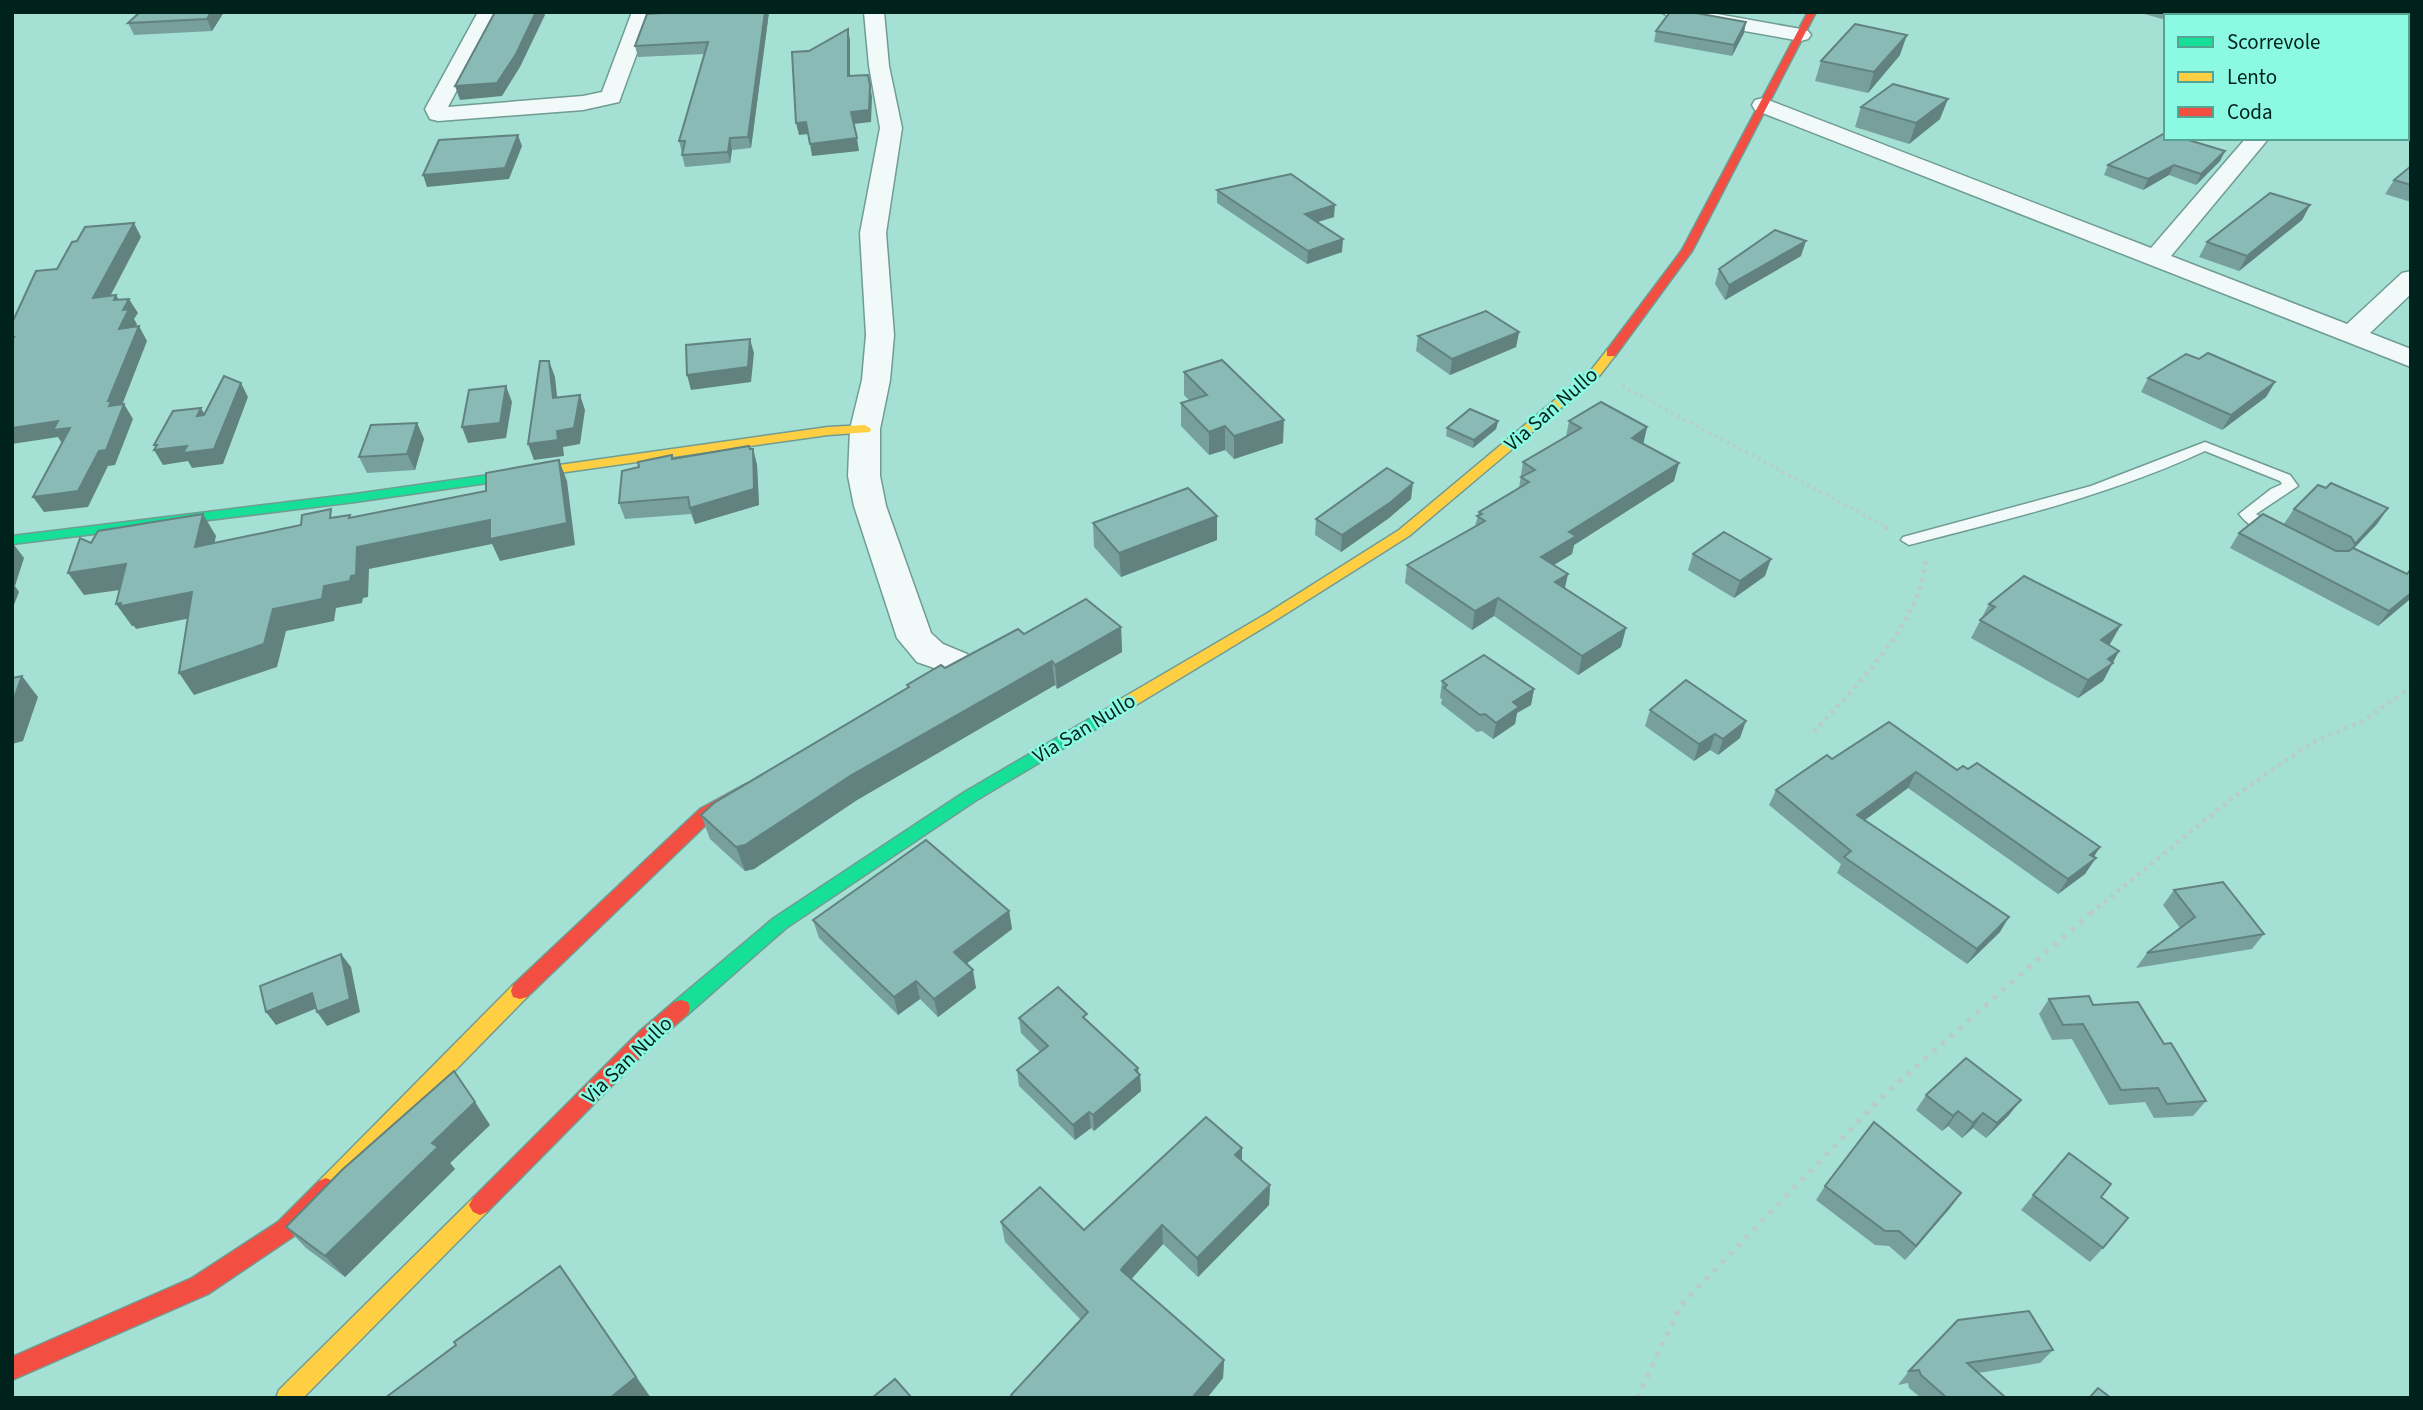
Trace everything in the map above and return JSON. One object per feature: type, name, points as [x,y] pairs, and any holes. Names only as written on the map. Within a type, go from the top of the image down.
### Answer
[{"type":"street","points":[[488,12],[436,109],[438,114],[583,103],[611,97],[642,12]]},
{"type":"street","points":[[874,12],[879,66],[891,128],[873,233],[880,335],[876,380],[865,429],[863,476],[870,506],[915,638],[948,667]]},
{"type":"street","points":[[1671,12],[1744,19],[1801,35]]},
{"type":"street","name":"Via San Nullo","points":[[288,1398],[646,1038],[780,923],[969,797],[1271,617],[1404,533],[1596,372],[1687,251],[1812,12]]},
{"type":"street","points":[[1763,105],[2411,359]]},
{"type":"street","points":[[2155,260],[2256,140]]},
{"type":"street","points":[[2351,335],[2411,279]]},
{"type":"street","points":[[12,540],[368,497],[828,431],[865,429]]},
{"type":"street","points":[[12,1369],[201,1286],[286,1229],[530,981],[706,814],[765,778]]},
{"type":"lane","points":[[1909,540],[2103,486],[2174,461],[2205,446],[2285,478],[2291,486],[2276,492],[2246,514],[2289,539]]},
{"type":"path","points":[[1596,372],[1909,540],[1927,559],[1922,585],[1902,626],[1814,732]]},
{"type":"path","points":[[1637,1398],[1681,1305],[1886,1093],[2084,919],[2231,799],[2314,742],[2363,721],[2411,687]]},
{"type":"building","points":[[140,12],[211,12],[207,19],[128,23]]},
{"type":"building","points":[[495,12],[536,12],[516,54],[497,83],[455,86]]},
{"type":"building","points":[[765,12],[748,137],[730,138],[728,152],[682,155],[685,141],[679,141],[708,42],[635,46],[647,14]]},
{"type":"building","points":[[1670,12],[1690,12],[1746,22],[1734,45],[1656,31]]},
{"type":"building","points":[[2190,12],[2326,14],[2197,14]]},
{"type":"building","points":[[1855,24],[1907,35],[1874,72],[1821,61]]},
{"type":"building","points":[[848,29],[848,76],[868,75],[869,110],[851,112],[857,138],[810,144],[806,122],[796,123],[792,52],[809,51]]},
{"type":"building","points":[[1893,84],[1948,99],[1916,123],[1861,107]]},
{"type":"building","points":[[2164,134],[2164,140],[2189,140],[2225,151],[2201,174],[2174,165],[2148,179],[2108,165]]},
{"type":"building","points":[[518,135],[505,168],[423,175],[439,140]]},
{"type":"building","points":[[2411,166],[2411,185],[2394,180]]},
{"type":"building","points":[[1291,174],[1335,205],[1305,214],[1343,239],[1308,251],[1217,190]]},
{"type":"building","points":[[2270,193],[2310,205],[2247,256],[2207,242]]},
{"type":"building","points":[[134,223],[93,298],[116,295],[114,300],[129,299],[123,310],[129,309],[119,329],[139,326],[108,401],[111,401],[109,406],[124,404],[106,450],[99,451],[78,491],[33,497],[70,428],[53,430],[58,421],[12,428],[12,323],[36,271],[57,269],[72,242],[77,241],[85,227]]},
{"type":"building","points":[[1775,230],[1806,241],[1729,285],[1719,269]]},
{"type":"building","points":[[1486,311],[1519,332],[1452,359],[1418,336]]},
{"type":"building","points":[[750,339],[748,367],[687,375],[686,345]]},
{"type":"building","points":[[2208,353],[2275,382],[2231,415],[2148,378],[2186,354],[2199,359]]},
{"type":"building","points":[[1222,360],[1284,420],[1234,436],[1225,426],[1209,432],[1181,403],[1207,395],[1184,372]]},
{"type":"building","points":[[540,361],[549,361],[553,398],[580,395],[574,428],[557,431],[558,440],[528,444]]},
{"type":"building","points":[[224,376],[241,383],[214,449],[183,453],[187,446],[154,450],[157,445],[154,445],[173,411],[201,408],[197,416],[204,415]]},
{"type":"building","points":[[506,386],[500,423],[462,427],[469,390]]},
{"type":"building","points":[[1601,402],[1647,427],[1632,438],[1679,463],[1569,532],[1576,536],[1541,557],[1568,574],[1555,582],[1626,628],[1582,656],[1498,598],[1475,611],[1407,565],[1485,521],[1477,516],[1482,514],[1479,512],[1529,482],[1521,477],[1535,470],[1523,462],[1581,428],[1569,421]]},
{"type":"building","points":[[1470,409],[1498,421],[1474,440],[1447,428]]},
{"type":"building","points":[[417,423],[407,454],[359,457],[371,425]]},
{"type":"building","points":[[749,446],[753,449],[754,489],[690,508],[688,497],[619,503],[622,471],[639,467],[638,462]]},
{"type":"building","points":[[559,460],[567,523],[490,539],[490,520],[357,547],[356,575],[351,576],[350,581],[324,586],[322,599],[273,609],[264,644],[179,673],[192,592],[121,606],[121,603],[116,604],[126,564],[68,573],[80,538],[91,543],[98,531],[203,514],[195,547],[301,525],[302,515],[331,509],[330,518],[350,515],[349,518],[486,491],[486,473]]},
{"type":"building","points":[[1387,468],[1413,483],[1391,502],[1342,535],[1316,519]]},
{"type":"building","points":[[2331,483],[2388,508],[2355,544],[2351,537],[2294,509],[2318,485],[2326,488]]},
{"type":"building","points":[[1188,488],[1217,516],[1119,553],[1093,523]]},
{"type":"building","points":[[2263,514],[2336,551],[2349,551],[2353,548],[2407,574],[2411,569],[2411,593],[2389,611],[2239,533]]},
{"type":"building","points":[[1724,532],[1771,559],[1740,581],[1693,554]]},
{"type":"building","points":[[2024,576],[2121,625],[2101,640],[2119,651],[2108,659],[2113,663],[2088,680],[1980,620],[1995,607],[1989,604]]},
{"type":"building","points":[[1086,599],[1121,627],[1055,665],[1052,661],[850,776],[745,845],[736,847],[701,815],[714,803],[909,687],[907,685],[941,665],[945,668],[1018,629],[1024,634]]},
{"type":"building","points":[[1484,655],[1534,689],[1513,702],[1519,707],[1496,723],[1485,714],[1480,715],[1444,688],[1447,685],[1442,681]]},
{"type":"building","points":[[22,676],[12,704],[12,678]]},
{"type":"building","points":[[1686,680],[1746,721],[1723,739],[1715,734],[1699,744],[1650,710]]},
{"type":"building","points":[[1889,722],[1957,770],[1963,766],[1968,769],[1977,763],[2100,847],[2090,855],[2096,858],[2068,879],[1916,772],[1857,815],[2009,917],[1977,949],[1844,857],[1851,851],[1776,790],[1827,755],[1832,759]]},
{"type":"building","points":[[926,840],[1009,911],[954,952],[973,970],[934,999],[916,981],[894,997],[813,920]]},
{"type":"building","points":[[2223,882],[2264,934],[2147,953],[2195,917],[2174,890]]},
{"type":"building","points":[[341,954],[350,999],[317,1012],[312,993],[266,1012],[260,986]]},
{"type":"building","points":[[1058,987],[1087,1014],[1083,1017],[1138,1068],[1135,1070],[1140,1075],[1093,1115],[1089,1112],[1073,1125],[1017,1070],[1048,1046],[1019,1018]]},
{"type":"building","points":[[2089,996],[2093,1005],[2138,1002],[2164,1044],[2171,1043],[2206,1101],[2167,1104],[2158,1088],[2121,1090],[2083,1024],[2063,1025],[2049,999]]},
{"type":"building","points":[[1966,1058],[2021,1100],[1997,1123],[1983,1113],[1973,1123],[1958,1111],[1953,1116],[1926,1095]]},
{"type":"building","points":[[454,1071],[475,1102],[432,1143],[438,1147],[325,1256],[286,1227],[342,1170]]},
{"type":"building","points":[[1206,1117],[1242,1148],[1235,1155],[1270,1185],[1197,1258],[1162,1225],[1121,1270],[1224,1360],[1192,1398],[1014,1398],[1011,1395],[1088,1312],[1001,1222],[1040,1187],[1084,1230]]},
{"type":"building","points":[[1874,1122],[1961,1193],[1916,1246],[1899,1231],[1885,1231],[1825,1186]]},
{"type":"building","points":[[2069,1153],[2111,1184],[2101,1197],[2128,1218],[2103,1248],[2033,1195]]},
{"type":"building","points":[[560,1266],[636,1377],[610,1398],[385,1398],[456,1345],[454,1342]]},
{"type":"building","points":[[2029,1311],[2053,1350],[1967,1363],[2006,1398],[1947,1398],[1921,1375],[1919,1370],[1909,1371],[1958,1320]]},
{"type":"building","points":[[895,1379],[912,1398],[872,1398]]},
{"type":"building","points":[[2098,1388],[2111,1398],[2089,1398]]},
{"type":"traffic: fast","points":[[12,540],[355,498],[545,471]]},
{"type":"traffic: fast","points":[[681,1008],[780,923],[969,797],[1125,704]]},
{"type":"traffic: slow","points":[[1125,704],[1271,617],[1404,533],[1596,372],[1611,353]]},
{"type":"traffic: slow","points":[[545,471],[828,431],[865,429]]},
{"type":"traffic: slow","points":[[326,1188],[520,991]]},
{"type":"traffic: slow","points":[[287,1398],[480,1205]]},
{"type":"traffic: jam","points":[[1611,353],[1687,251],[1812,12]]},
{"type":"traffic: jam","points":[[520,991],[706,814],[746,790]]},
{"type":"traffic: jam","points":[[480,1205],[646,1038],[681,1008]]},
{"type":"traffic: jam","points":[[12,1369],[200,1286],[286,1229],[326,1188]]}]
